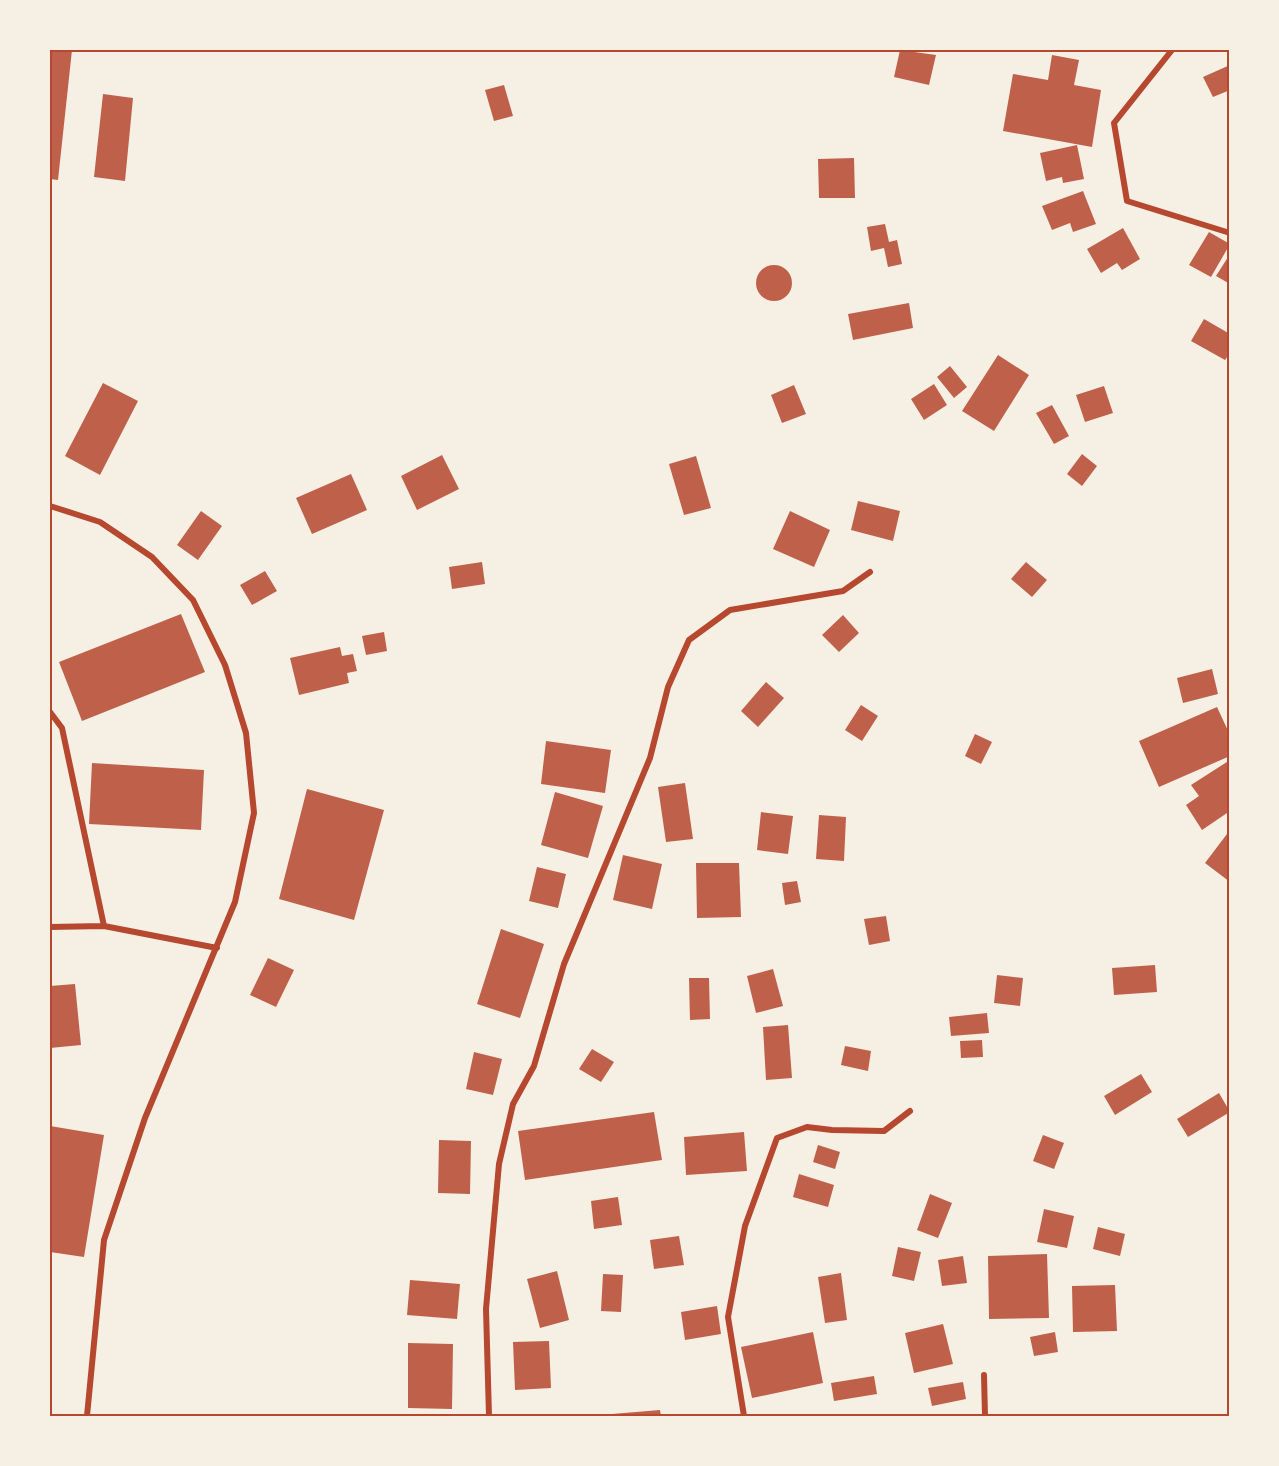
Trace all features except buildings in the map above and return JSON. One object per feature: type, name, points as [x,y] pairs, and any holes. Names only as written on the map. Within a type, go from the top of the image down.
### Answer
[{"type":"street","points":[[1172,50],[1114,123],[1127,201],[1230,233]]},
{"type":"street","points":[[50,506],[100,522],[152,556],[193,600],[225,665],[246,733],[254,813],[235,902],[145,1118],[104,1240],[87,1416]]},
{"type":"street","points":[[489,1416],[486,1309],[499,1164],[513,1104],[534,1066],[564,964],[650,758],[668,687],[689,640],[730,610],[843,591],[870,572]]},
{"type":"street","points":[[50,712],[62,729],[104,926]]},
{"type":"street","points":[[50,927],[104,926],[217,948]]},
{"type":"street","points":[[744,1416],[728,1317],[745,1226],[777,1138],[807,1127],[884,1131],[910,1111]]},
{"type":"street","points":[[984,1375],[985,1416]]}]
